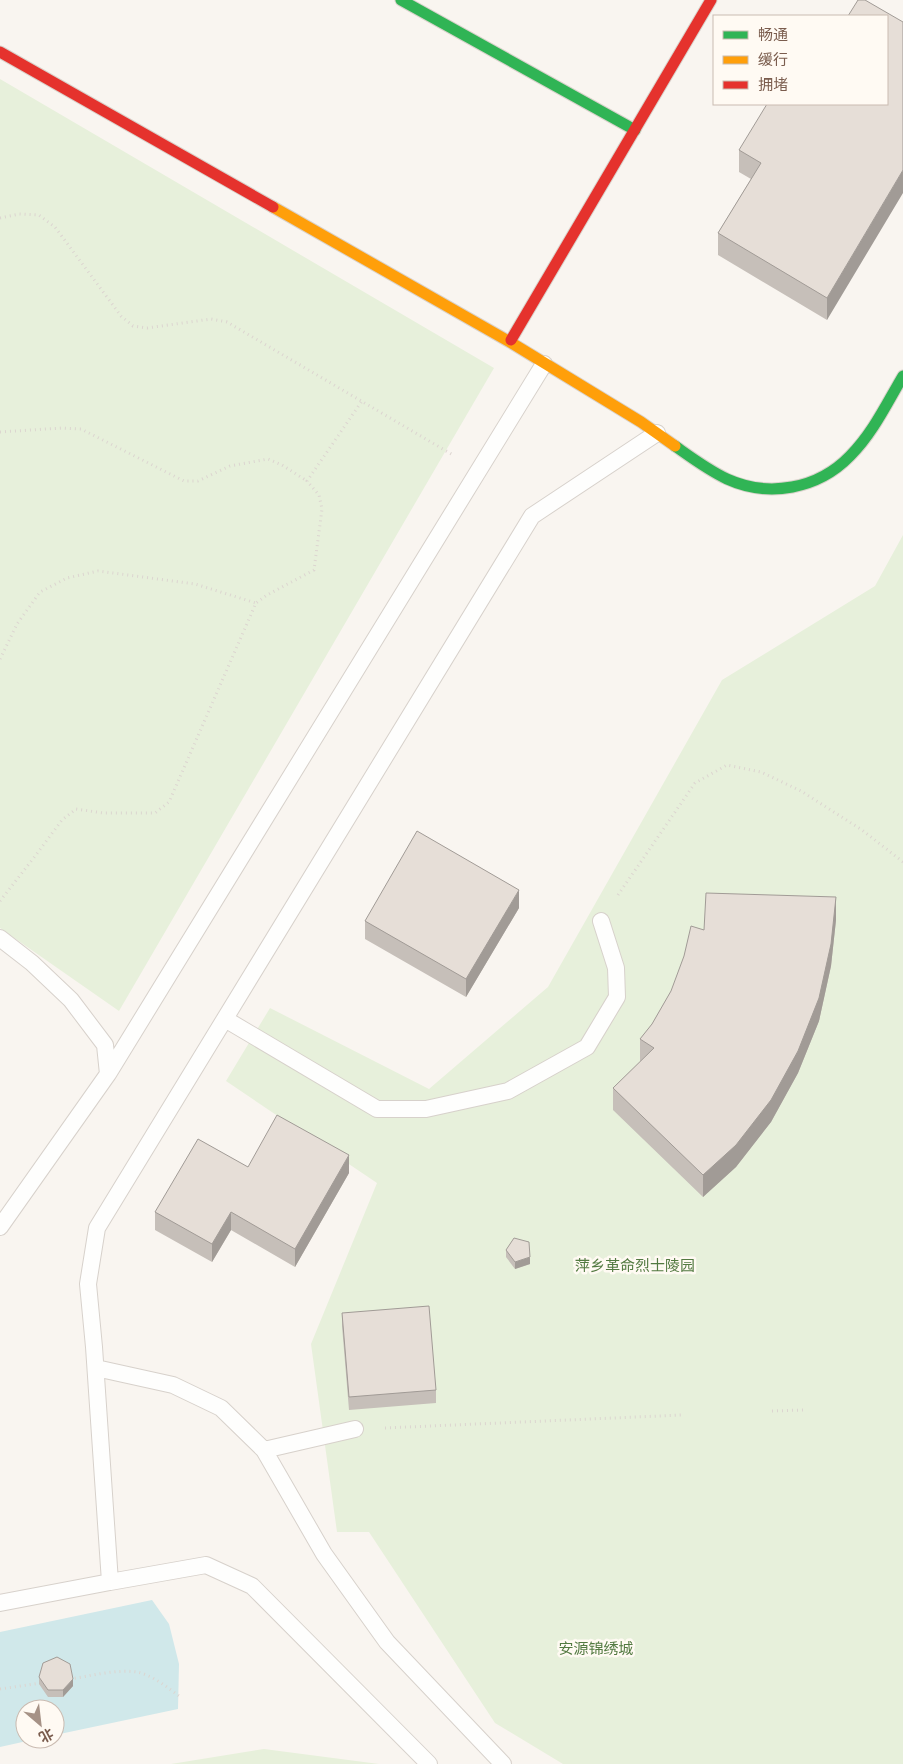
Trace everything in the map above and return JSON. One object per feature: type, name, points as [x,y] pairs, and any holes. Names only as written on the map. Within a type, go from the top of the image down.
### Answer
[{"type":"street","points":[[401,0],[635,130]]},
{"type":"street","points":[[510,342],[711,0]]},
{"type":"street","points":[[0,52],[510,342],[658,433],[721,476],[740,484],[759,488],[780,489],[805,484],[828,475],[847,460],[863,441],[903,376]]},
{"type":"lane","points":[[0,1227],[108,1074],[544,364]]},
{"type":"lane","points":[[110,1582],[96,1368],[88,1284],[97,1228],[532,516],[658,433]]},
{"type":"lane","points":[[225,1019],[377,1109],[426,1109],[508,1091],[587,1047],[617,997],[616,968],[601,921]]},
{"type":"lane","points":[[0,938],[32,963],[71,1000],[106,1044],[108,1074]]},
{"type":"lane","points":[[96,1368],[173,1385],[221,1408],[264,1450],[324,1554],[387,1642],[503,1764]]},
{"type":"lane","points":[[264,1450],[356,1429]]},
{"type":"lane","points":[[0,1603],[206,1565],[252,1586],[429,1764]]},
{"type":"path","points":[[0,218],[19,214],[39,215],[55,227],[121,316],[133,326],[147,328],[211,319],[226,322],[479,470]]},
{"type":"path","points":[[307,481],[362,401]]},
{"type":"path","points":[[0,432],[62,428],[81,429],[184,481],[198,481],[230,466],[268,459],[282,465],[307,481],[319,495],[322,509],[314,570],[267,595],[256,603],[169,802],[155,813],[103,813],[76,810],[62,820],[0,901]]},
{"type":"path","points":[[0,659],[17,624],[40,592],[67,578],[98,571],[195,584],[256,603]]},
{"type":"path","points":[[601,921],[695,783],[728,765],[761,772],[801,791],[862,830],[903,862]]},
{"type":"path","points":[[772,1411],[803,1410]]},
{"type":"path","points":[[356,1429],[682,1415]]},
{"type":"path","points":[[68,1679],[116,1672],[139,1672],[179,1696]]},
{"type":"path","points":[[0,1689],[48,1682]]},
{"type":"green space","points":[[0,79],[494,368],[119,1011],[0,928]]},
{"type":"green space","name":"萍乡革命烈士陵园","points":[[903,535],[903,1764],[563,1764],[495,1723],[369,1532],[337,1532],[311,1344],[377,1183],[226,1081],[270,1008],[429,1089],[548,987],[722,680],[875,586]]},
{"type":"green space","points":[[264,1749],[379,1764],[171,1764]]},
{"type":"water","points":[[152,1600],[169,1624],[179,1664],[178,1709],[65,1733],[65,1699],[15,1699],[15,1744],[0,1747],[0,1632]]},
{"type":"building","points":[[858,0],[865,0],[903,22],[903,170],[827,298],[718,233],[761,163],[739,150],[766,105],[888,105],[888,15],[849,15]]},
{"type":"building","points":[[417,831],[519,890],[466,979],[365,921]]},
{"type":"building","points":[[706,893],[836,897],[831,944],[819,998],[798,1051],[771,1100],[736,1145],[703,1175],[613,1088],[654,1048],[640,1039],[652,1024],[671,991],[684,956],[691,926],[704,930]]},
{"type":"building","points":[[277,1115],[349,1155],[295,1249],[231,1212],[212,1244],[155,1212],[198,1139],[248,1167]]},
{"type":"building","points":[[514,1238],[529,1242],[530,1257],[515,1262],[506,1250]]},
{"type":"building","points":[[429,1306],[436,1390],[349,1397],[342,1313]]},
{"type":"building","points":[[57,1657],[70,1664],[73,1679],[63,1690],[48,1690],[39,1677],[43,1663]]},
{"type":"traffic: fast","points":[[401,0],[635,130]]},
{"type":"traffic: fast","points":[[675,446],[713,472],[743,485],[776,489],[808,483],[837,467],[866,438],[903,376]]},
{"type":"traffic: slow","points":[[273,207],[510,342]]},
{"type":"traffic: slow","points":[[511,340],[510,342],[641,422],[675,446]]},
{"type":"traffic: jam","points":[[511,340],[711,0]]},
{"type":"traffic: jam","points":[[0,52],[273,207]]},
{"type":"park label","name":"安源锦绣城","points":[[596,1649]]}]
